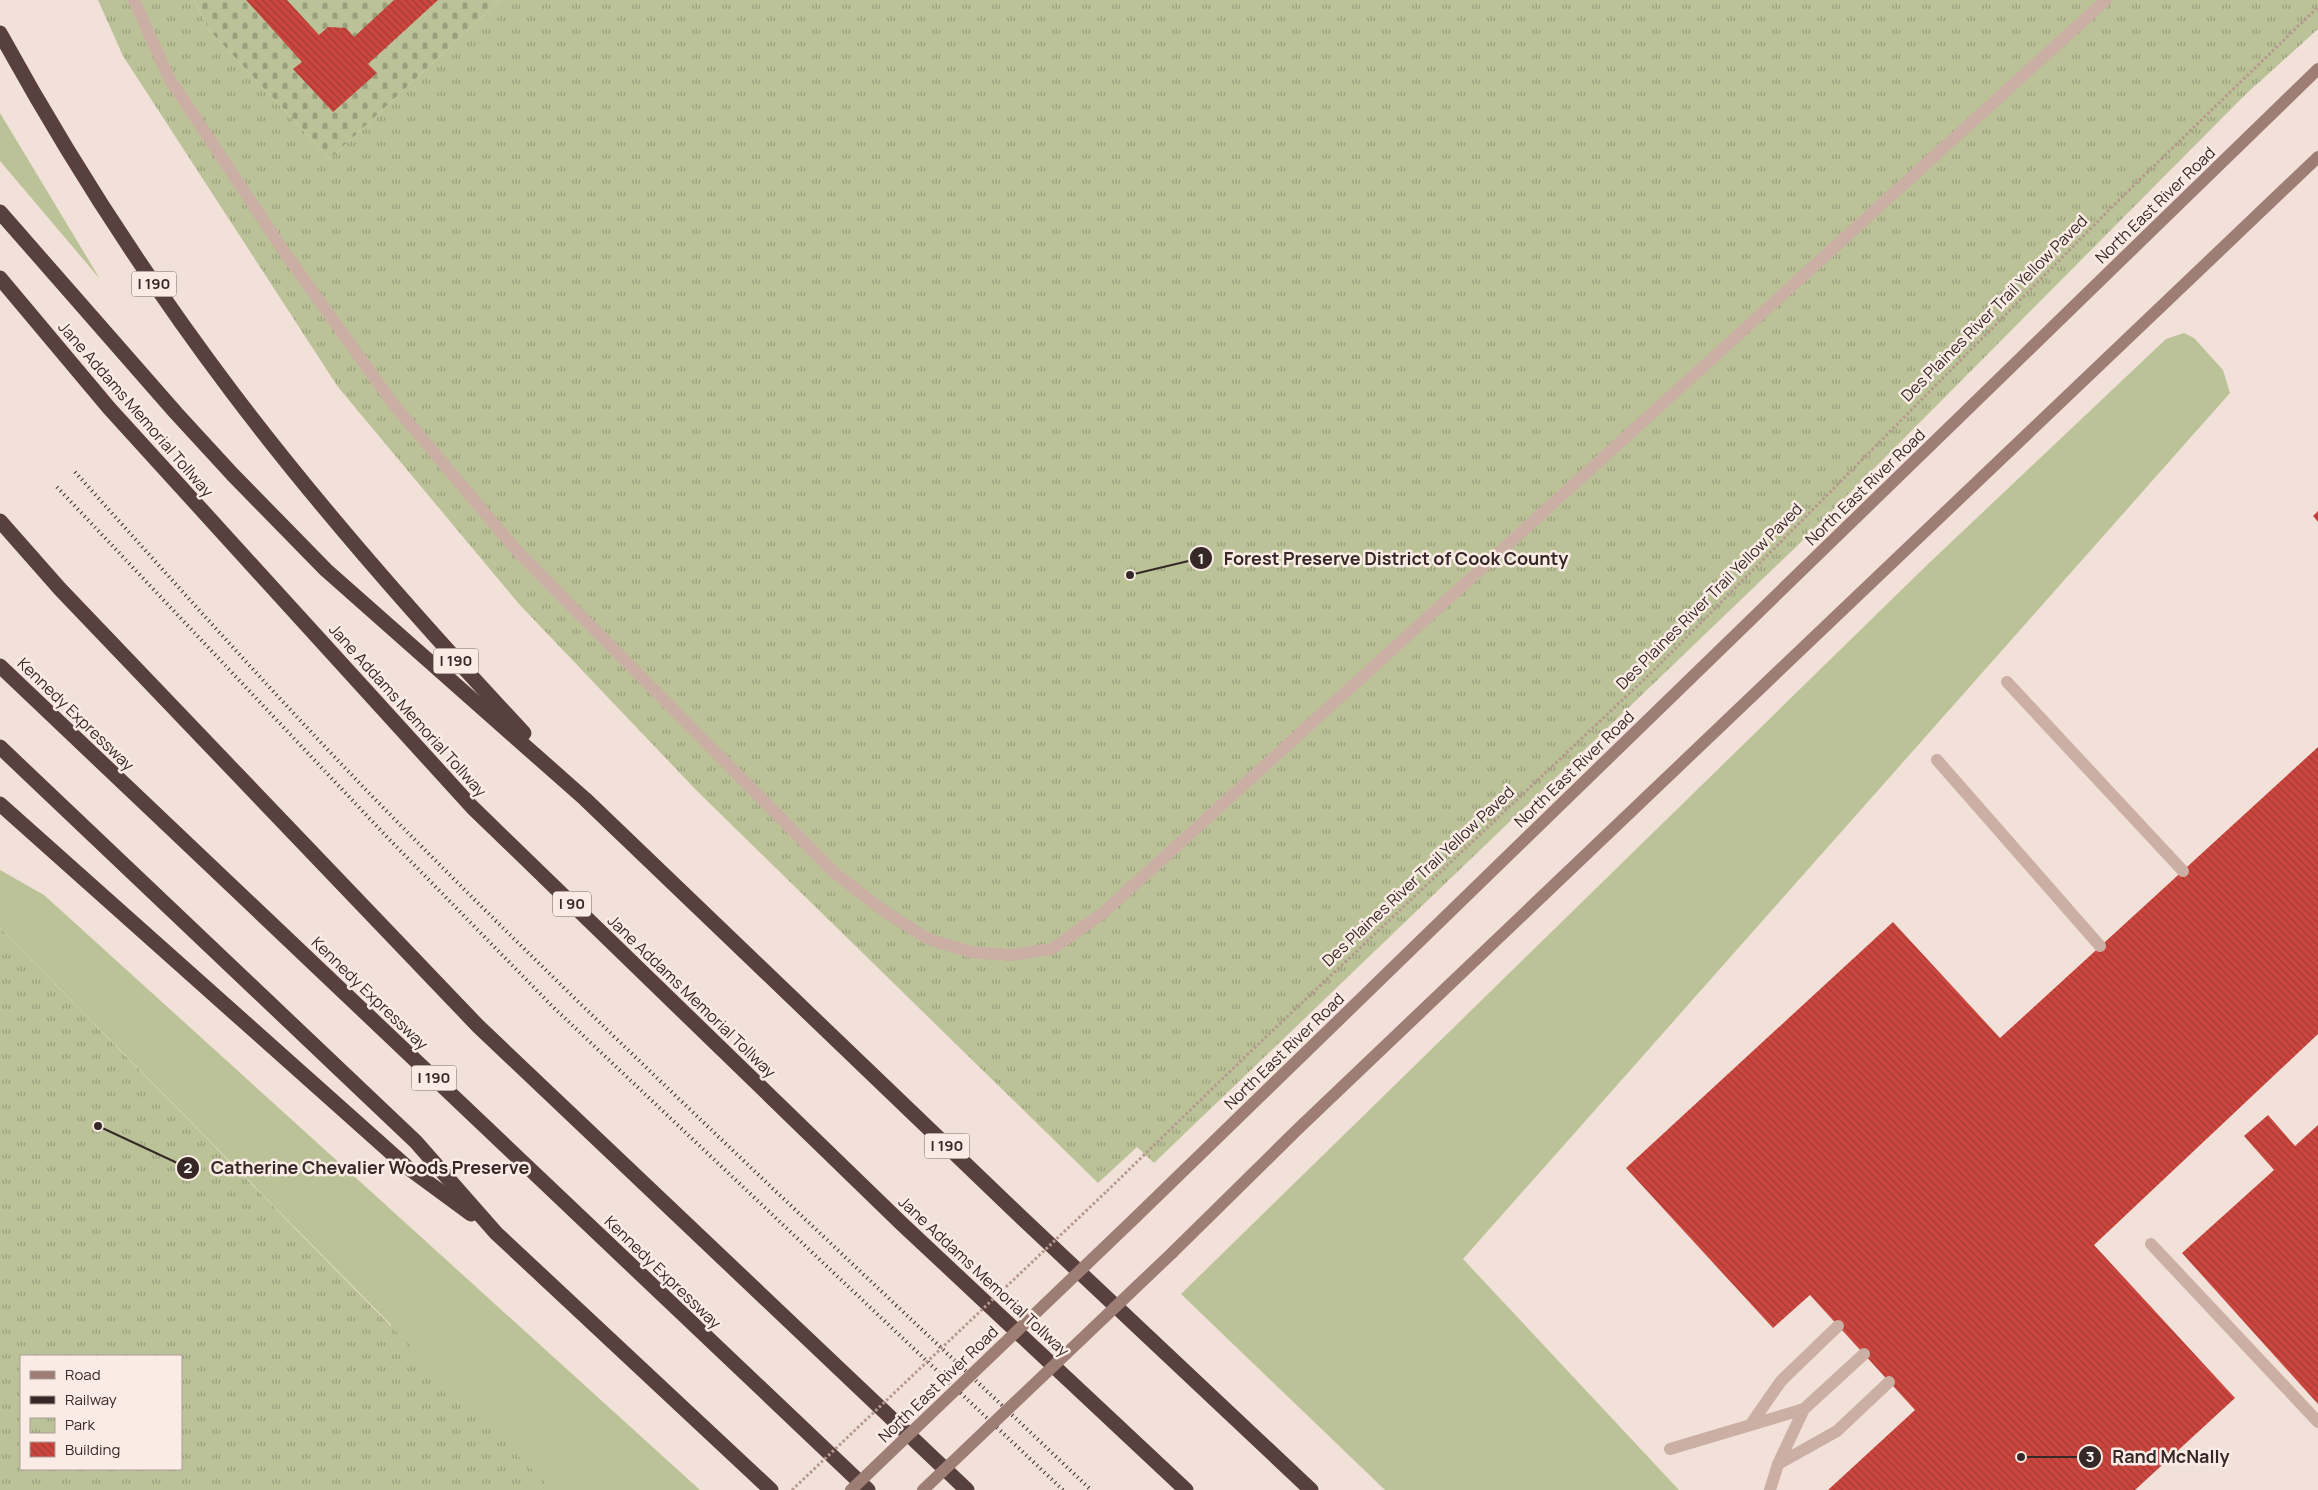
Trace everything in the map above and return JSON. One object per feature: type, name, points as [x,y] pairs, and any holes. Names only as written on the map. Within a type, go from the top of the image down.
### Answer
[{"type":"highway","name":"I 190","points":[[0,32],[42,109],[137,259],[232,392],[345,533],[454,659],[585,798],[1014,1211],[1311,1490]]},
{"type":"highway","points":[[0,212],[189,426],[326,570],[585,798]]},
{"type":"highway","name":"Jane Addams Memorial Tollway","points":[[0,278],[109,408],[472,807],[902,1224],[1186,1490]]},
{"type":"highway","points":[[0,521],[60,589],[478,1026],[967,1490]]},
{"type":"highway","name":"Kennedy Expressway","points":[[0,666],[868,1490]]},
{"type":"highway","points":[[0,747],[416,1142],[496,1233],[771,1490]]},
{"type":"highway","points":[[0,804],[407,1167],[496,1233]]},
{"type":"main road","name":"North East River Road","points":[[851,1490],[1135,1218],[2318,69]]},
{"type":"main road","points":[[923,1490],[1172,1253],[1299,1128],[2318,157]]},
{"type":"lane","points":[[134,0],[169,78],[284,253],[394,405],[517,551],[836,874],[884,911],[928,939],[971,952],[1011,954],[1052,949],[1103,913],[2106,0]]},
{"type":"lane","points":[[2007,682],[2183,870]]},
{"type":"lane","points":[[1937,760],[2100,946]]},
{"type":"lane","points":[[2151,1244],[2318,1422]]},
{"type":"lane","points":[[1751,1424],[1781,1381],[1838,1326]]},
{"type":"lane","points":[[1770,1490],[1778,1464],[1804,1409],[1864,1354]]},
{"type":"lane","points":[[1778,1464],[1837,1431],[1889,1382]]},
{"type":"lane","points":[[1670,1449],[1804,1409]]},
{"type":"path","name":"Des Plaines River Trail Yellow Paved","points":[[792,1490],[1265,1038],[1653,671],[2124,195],[2318,7]]},
{"type":"green space","points":[[98,0],[194,0],[209,30],[330,159],[500,0],[2318,0],[2318,29],[2246,94],[1796,547],[1154,1163],[1137,1147],[1098,1183],[697,791],[519,604],[338,387],[123,56]]},
{"type":"green space","points":[[194,0],[500,0],[330,159],[209,30]]},
{"type":"green space","points":[[0,113],[100,279],[0,161]]},
{"type":"green space","points":[[2184,333],[2194,338],[2223,370],[2230,393],[1463,1259],[1679,1490],[1385,1490],[1181,1294],[1927,565],[2166,339]]},
{"type":"green space","points":[[0,870],[44,895],[700,1490],[364,1490],[391,1325],[0,928]]},
{"type":"green space","points":[[0,928],[552,1490],[0,1490]]},
{"type":"building","points":[[246,0],[287,0],[319,35],[328,27],[346,28],[354,37],[394,0],[438,0],[368,64],[377,73],[333,112],[293,69],[302,62]]},
{"type":"building","points":[[2318,511],[2318,522],[2313,516]]},
{"type":"building","points":[[2318,747],[2318,1034],[2094,1245],[2235,1398],[2135,1490],[1828,1490],[1915,1410],[1810,1295],[1773,1328],[1626,1168],[1893,922],[2000,1038]]},
{"type":"building","points":[[2268,1115],[2295,1146],[2318,1125],[2318,1404],[2182,1253],[2274,1170],[2244,1136]]},
{"type":"railway","points":[[75,472],[220,634],[368,792],[456,881],[726,1144],[1091,1490]]},
{"type":"railway","points":[[57,487],[387,837],[552,1006],[1063,1490]]},
{"type":"place","name":"Forest Preserve District of Cook County","points":[[1130,575]]},
{"type":"place","name":"Catherine Chevalier Woods Preserve","points":[[98,1126]]},
{"type":"place","name":"Rand McNally","points":[[2021,1457]]}]
